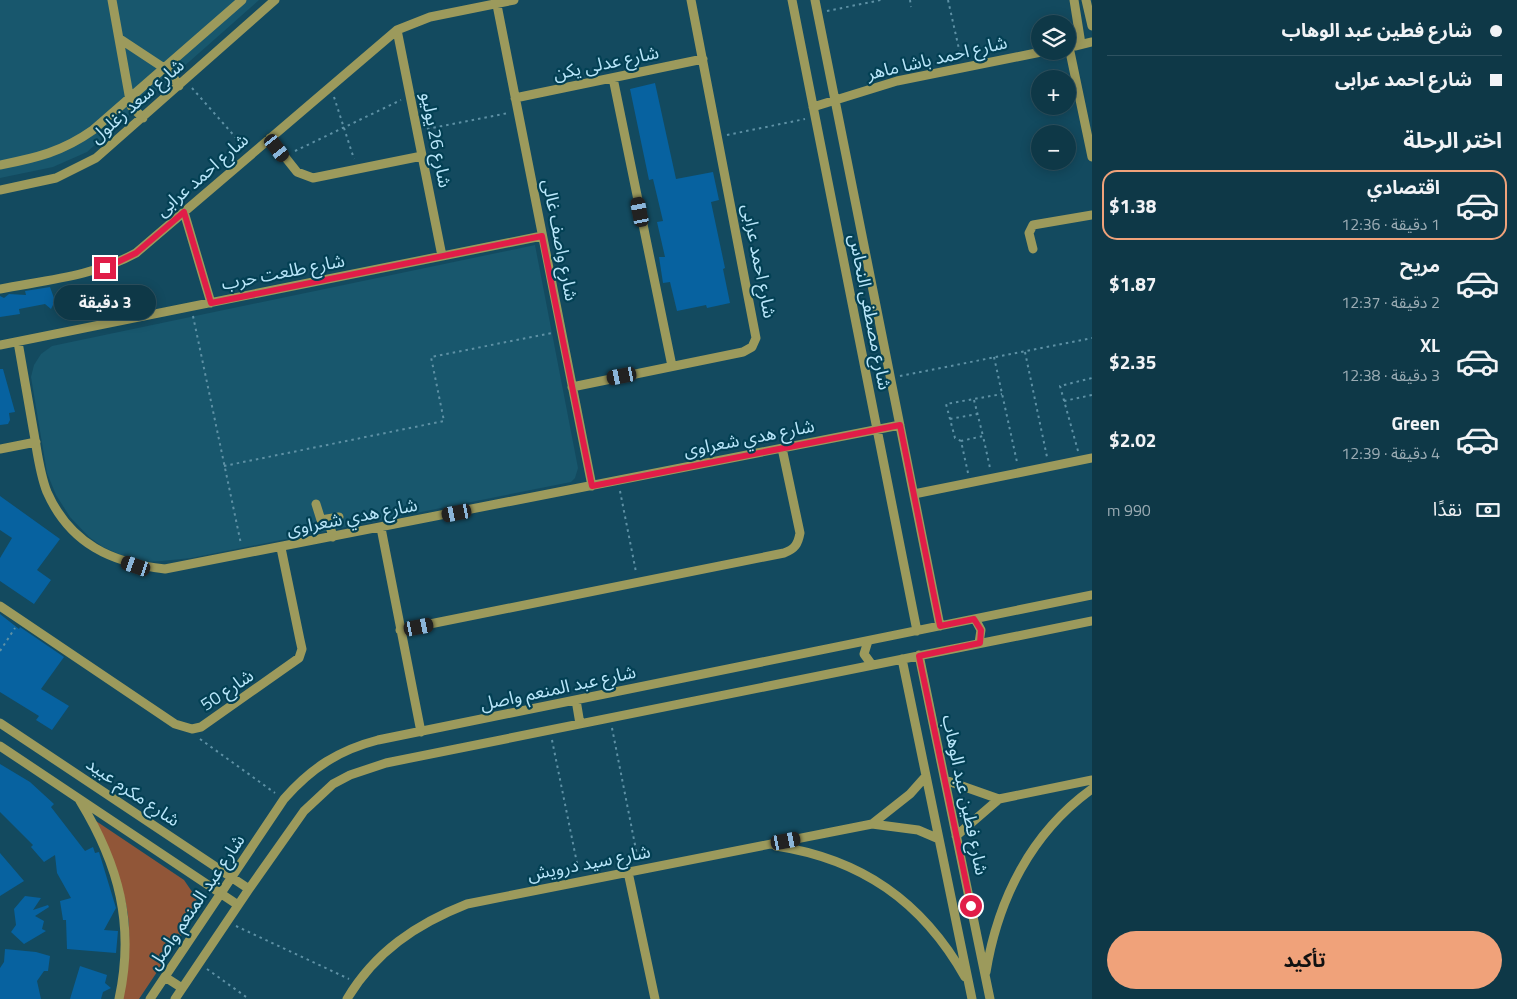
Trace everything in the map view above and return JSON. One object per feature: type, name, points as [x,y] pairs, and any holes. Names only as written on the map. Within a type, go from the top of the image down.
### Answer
[{"type":"street","points":[[112,0],[131,106],[143,118]]},
{"type":"street","name":"شارع سعد زغلول","points":[[0,165],[45,155],[76,142],[242,0]]},
{"type":"street","name":"شارع سعد زغلول","points":[[0,190],[56,178],[96,158],[275,0]]},
{"type":"street","name":"شارع احمد عرابى","points":[[0,289],[94,271],[116,264],[136,253],[397,30],[412,22],[430,17],[496,2],[514,0]]},
{"type":"street","name":"شارع احمد عرابى","points":[[572,387],[743,352],[752,347],[756,338],[691,0]]},
{"type":"street","name":"شارع مصطفى النحاس","points":[[792,0],[916,631]]},
{"type":"street","name":"شارع مصطفى النحاس","points":[[815,0],[940,626]]},
{"type":"street","points":[[1074,0],[1081,44]]},
{"type":"street","points":[[1086,0],[1092,26]]},
{"type":"street","name":"شارع واصف غالى","points":[[496,2],[592,486]]},
{"type":"street","name":"شارع 26 يوليو","points":[[397,30],[442,256]]},
{"type":"street","points":[[120,39],[182,83]]},
{"type":"street","points":[[1076,45],[1092,42]]},
{"type":"street","name":"شارع احمد باشا ماهر","points":[[814,112],[835,101],[897,81],[1031,54]]},
{"type":"street","name":"شارع عدلى يكن","points":[[515,98],[703,59]]},
{"type":"street","points":[[1071,60],[1092,157]]},
{"type":"street","points":[[613,78],[672,366]]},
{"type":"street","points":[[270,138],[297,172],[313,178],[422,156]]},
{"type":"street","points":[[184,212],[211,303]]},
{"type":"street","points":[[1033,249],[1030,233],[1033,226],[1092,214]]},
{"type":"street","name":"شارع طلعت حرب","points":[[0,345],[542,236]]},
{"type":"street","name":"شارع هدي شعراوى","points":[[18,342],[47,491],[62,518],[82,539],[107,556],[136,566],[165,569],[281,548],[900,425]]},
{"type":"street","points":[[0,449],[36,442]]},
{"type":"street","points":[[400,630],[793,549],[798,542],[800,533],[782,448]]},
{"type":"street","points":[[914,494],[1092,458]]},
{"type":"street","points":[[316,504],[320,519],[339,517]]},
{"type":"street","points":[[328,519],[333,537]]},
{"type":"street","points":[[381,528],[420,732]]},
{"type":"street","name":"شارع 50","points":[[0,606],[175,724],[192,729],[201,727],[299,658],[302,649],[281,548]]},
{"type":"street","name":"شارع عبد المنعم واصل","points":[[150,999],[284,799],[302,778],[338,754],[378,740],[1092,595]]},
{"type":"street","points":[[974,619],[981,630],[980,643]]},
{"type":"street","name":"شارع عبد المنعم واصل","points":[[175,999],[304,811],[333,784],[350,775],[386,764],[1092,620]]},
{"type":"street","points":[[868,641],[864,654],[872,665]]},
{"type":"street","name":"شارع فطين عبد الوهاب","points":[[919,656],[990,999]]},
{"type":"street","name":"شارع فطين عبد الوهاب","points":[[902,659],[972,999]]},
{"type":"street","points":[[576,700],[580,724]]},
{"type":"street","name":"شارع مكرم عبيد","points":[[0,723],[249,889]]},
{"type":"street","name":"شارع مكرم عبيد","points":[[0,746],[238,905]]},
{"type":"street","name":"شارع سيد درويش","points":[[872,824],[910,794],[926,776]]},
{"type":"street","points":[[945,780],[999,799]]},
{"type":"street","points":[[956,836],[999,799],[1092,780]]},
{"type":"street","points":[[986,977],[991,943],[1001,909],[1015,878],[1034,848],[1056,821],[1092,789]]},
{"type":"street","points":[[79,799],[98,831],[113,866],[122,902],[126,940],[124,977],[119,999]]},
{"type":"street","name":"شارع سيد درويش","points":[[347,999],[356,983],[386,950],[411,931],[438,915],[467,904],[872,824],[903,827],[939,839]]},
{"type":"street","points":[[768,845],[813,853],[839,862],[872,878],[902,899],[929,924],[951,953],[969,985]]},
{"type":"street","points":[[628,872],[655,999]]},
{"type":"street","points":[[165,977],[182,988]]},
{"type":"path","points":[[818,12],[881,0]]},
{"type":"path","points":[[910,0],[911,7]]},
{"type":"path","points":[[948,0],[963,68]]},
{"type":"path","points":[[182,83],[250,155]]},
{"type":"path","points":[[331,85],[357,170]]},
{"type":"path","points":[[284,157],[410,96]]},
{"type":"path","points":[[417,131],[518,111]]},
{"type":"path","points":[[718,137],[814,112]]},
{"type":"path","points":[[190,307],[243,555]]},
{"type":"path","points":[[224,466],[444,421],[432,358],[561,331]]},
{"type":"path","points":[[890,378],[1092,338]]},
{"type":"path","points":[[1024,352],[1050,466]]},
{"type":"path","points":[[994,357],[1020,473]]},
{"type":"path","points":[[1080,460],[1060,386],[1092,378]]},
{"type":"path","points":[[983,436],[961,441],[955,438],[946,404],[1002,394]]},
{"type":"path","points":[[1064,401],[1092,395]]},
{"type":"path","points":[[974,399],[992,478]]},
{"type":"path","points":[[950,419],[977,414]]},
{"type":"path","points":[[961,441],[970,483]]},
{"type":"path","points":[[618,481],[638,582]]},
{"type":"path","points":[[0,651],[21,620]]},
{"type":"path","points":[[610,718],[640,869]]},
{"type":"path","points":[[192,729],[202,740],[284,799]]},
{"type":"path","points":[[550,730],[581,881]]},
{"type":"path","points":[[227,922],[356,983]]},
{"type":"path","points":[[199,963],[249,999]]},
{"type":"shaded area","points":[[0,0],[259,0],[87,152],[53,167],[0,178]]},
{"type":"shaded area","points":[[535,245],[578,468],[575,478],[571,482],[191,558],[146,562],[128,558],[103,547],[89,537],[70,517],[56,495],[47,473],[31,377],[34,365],[41,354],[52,346]]},
{"type":"shaded area","points":[[96,821],[184,880],[195,896],[198,905],[193,918],[139,999],[121,999],[128,954],[128,913],[117,873]]},
{"type":"building","points":[[655,83],[676,179],[713,172],[719,200],[711,202],[725,268],[723,269],[730,303],[707,308],[706,305],[677,311],[670,282],[663,283],[659,257],[665,257],[657,222],[663,221],[653,179],[649,180],[630,89]]},
{"type":"building","points":[[50,287],[55,301],[51,309],[45,304],[19,309],[20,314],[0,317],[0,296],[4,298],[9,294],[26,295],[25,291]]},
{"type":"building","points":[[0,369],[3,369],[15,412],[9,413],[10,420],[8,424],[0,425]]},
{"type":"building","points":[[0,496],[60,539],[37,570],[51,580],[34,604],[0,581],[0,558],[12,538],[0,530]]},
{"type":"building","points":[[0,614],[19,629],[20,627],[64,657],[41,689],[69,706],[52,730],[36,720],[39,716],[0,692]]},
{"type":"building","points":[[0,764],[30,782],[54,804],[51,807],[85,851],[93,847],[95,853],[99,852],[116,908],[104,930],[118,931],[116,953],[67,949],[66,920],[63,920],[60,901],[71,898],[57,873],[55,855],[44,862],[31,847],[33,845],[0,812]]},
{"type":"building","points":[[0,853],[24,881],[0,896]]},
{"type":"building","points":[[25,896],[41,898],[33,910],[48,905],[49,907],[35,916],[44,921],[42,929],[46,931],[24,944],[11,932],[16,925],[14,909]]},
{"type":"building","points":[[5,949],[36,952],[50,956],[48,971],[44,971],[37,981],[41,999],[0,999],[0,968],[4,962]]},
{"type":"building","points":[[80,966],[107,975],[105,983],[111,988],[103,992],[101,999],[70,999]]},
{"type":"route","points":[[105,268],[136,253],[184,212],[211,303],[542,236],[592,486],[900,425],[940,626],[974,619],[979,624],[981,630],[980,643],[919,656],[971,906]]}]
